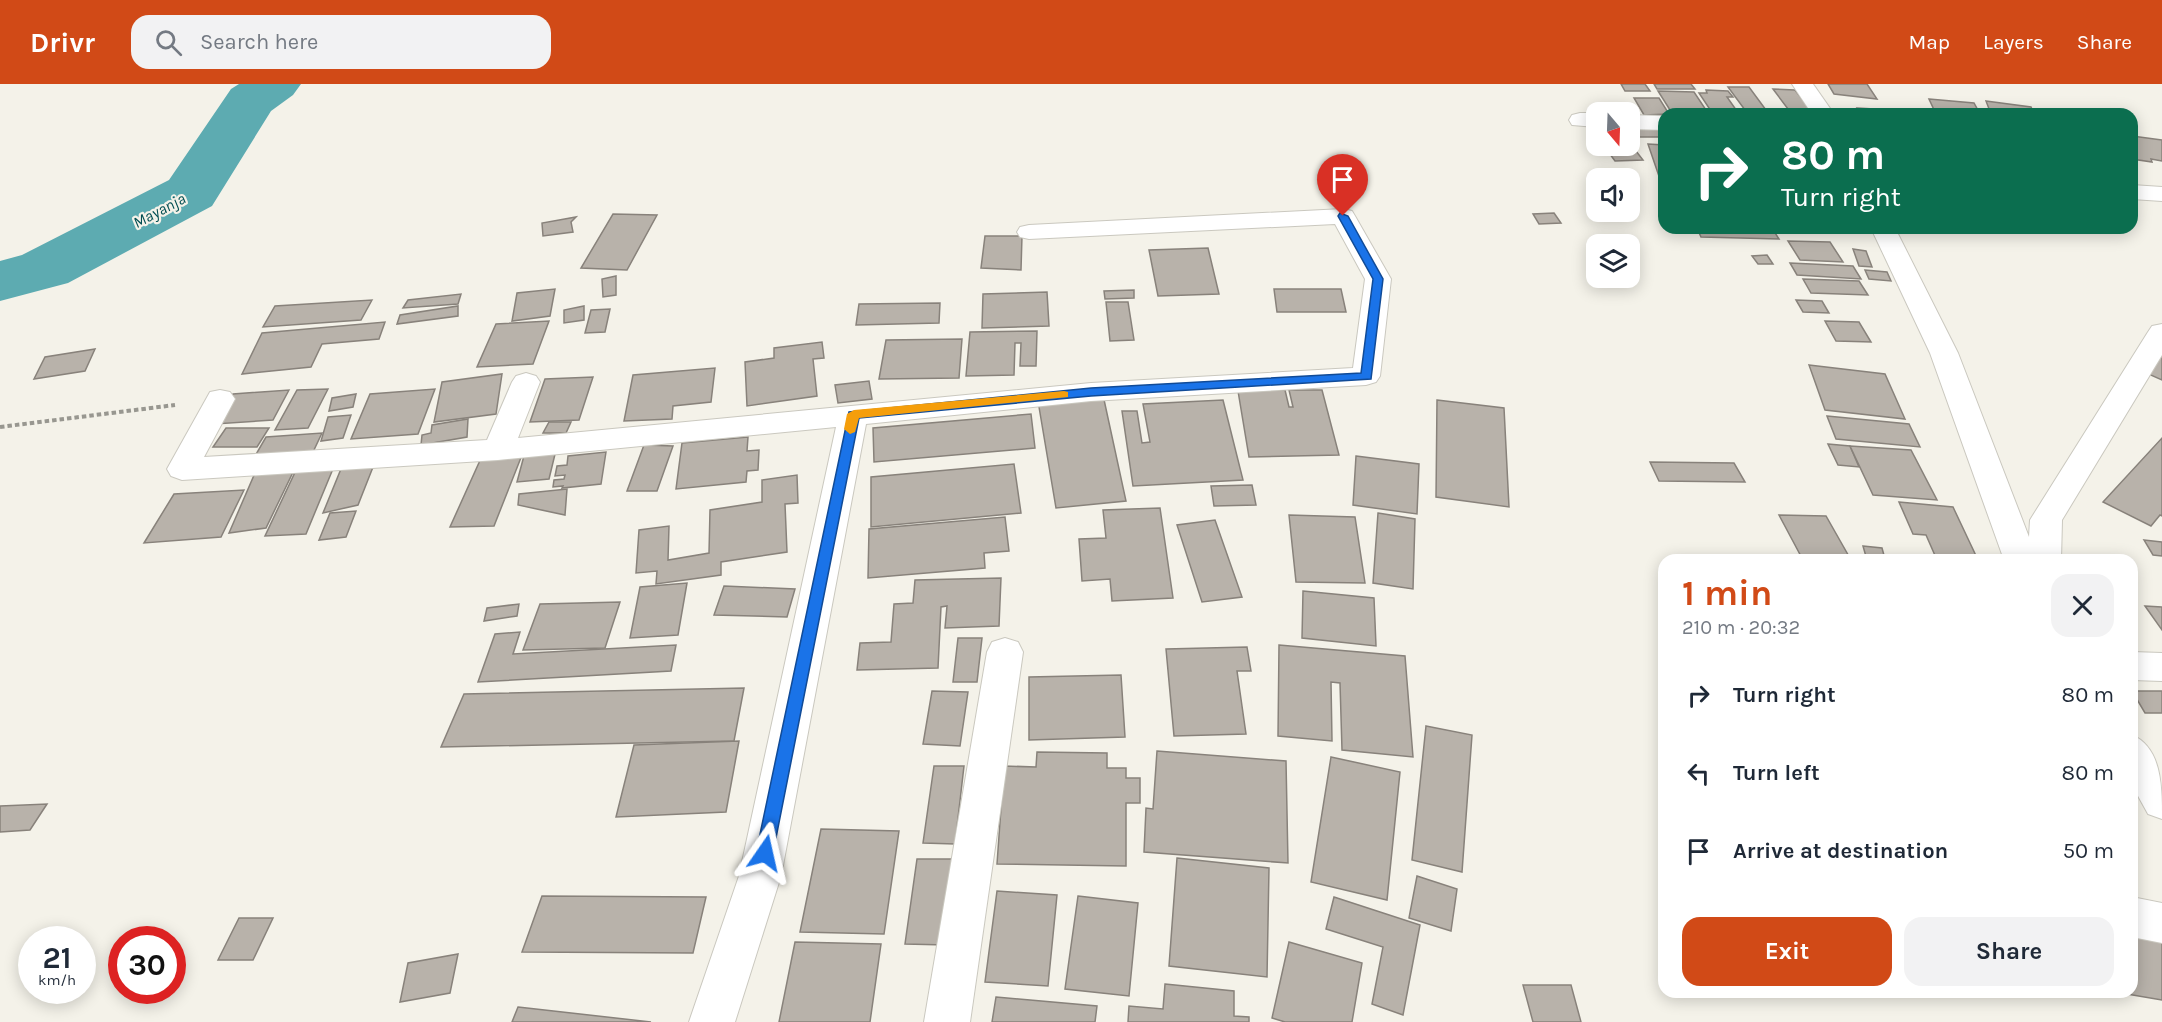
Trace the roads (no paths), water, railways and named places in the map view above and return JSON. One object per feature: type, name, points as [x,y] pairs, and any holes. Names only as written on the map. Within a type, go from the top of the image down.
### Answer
[{"type":"street","points":[[1802,84],[1819,108]]},
{"type":"street","points":[[1640,122],[1658,123]]},
{"type":"street","points":[[2138,192],[2162,194]]},
{"type":"street","points":[[220,399],[182,469],[498,450],[1091,392],[1366,376],[1378,279],[1343,216],[1029,232]]},
{"type":"street","points":[[1886,234],[1944,353],[2019,554]]},
{"type":"street","points":[[2044,554],[2046,520],[2162,332]]},
{"type":"street","points":[[498,450],[526,382]]},
{"type":"street","points":[[712,1022],[760,876],[854,414]]},
{"type":"street","points":[[947,1022],[1005,652]]},
{"type":"street","points":[[2138,666],[2162,667]]},
{"type":"street","points":[[2138,761],[2162,802]]},
{"type":"street","points":[[2138,918],[2162,922]]},
{"type":"waterway","name":"Mayanja","points":[[0,281],[45,269],[191,193],[250,101],[274,84]]}]
